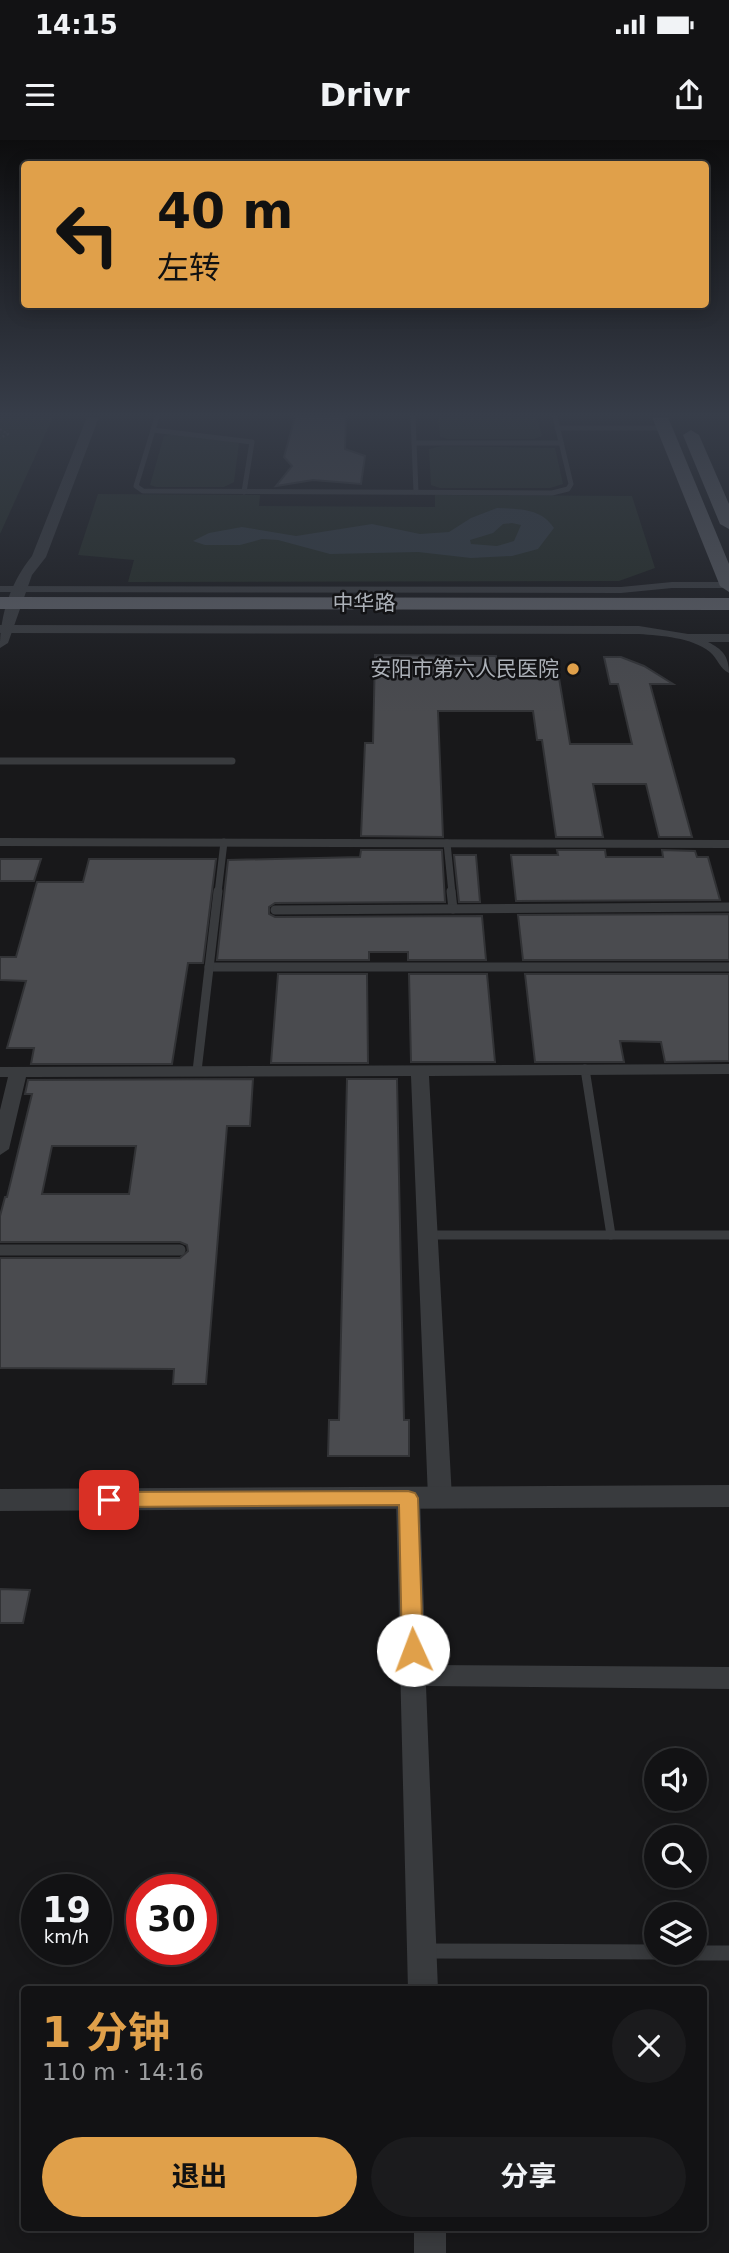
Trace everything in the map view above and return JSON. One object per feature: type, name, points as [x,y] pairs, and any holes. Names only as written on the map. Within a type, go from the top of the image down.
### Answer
[{"type":"highway","name":"中华路","points":[[5,613],[729,604]]},
{"type":"highway","name":"中华路","points":[[5,613],[729,617]]},
{"type":"main road","points":[[701,516],[729,585]]},
{"type":"street","points":[[5,613],[24,574],[39,557],[55,516]]},
{"type":"street","points":[[23,557],[24,574]]},
{"type":"street","points":[[5,613],[621,590],[672,585],[729,585]]},
{"type":"street","points":[[5,613],[639,630],[688,638],[729,638]]},
{"type":"street","points":[[688,638],[715,650],[729,668]]},
{"type":"street","points":[[0,842],[728,846]]},
{"type":"street","points":[[0,1149],[9,1072],[729,1069]]},
{"type":"street","points":[[420,1070],[440,1498]]},
{"type":"street","points":[[0,1500],[729,1496]]},
{"type":"street","points":[[408,1498],[423,1986]]},
{"type":"street","points":[[414,1675],[729,1678]]},
{"type":"street","points":[[430,2231],[430,2253]]},
{"type":"lane","points":[[0,761],[232,761]]},
{"type":"lane","points":[[197,1072],[224,842]]},
{"type":"lane","points":[[447,843],[453,909]]},
{"type":"lane","points":[[275,910],[729,907]]},
{"type":"lane","points":[[209,967],[729,967]]},
{"type":"lane","points":[[584,1069],[611,1235]]},
{"type":"lane","points":[[428,1235],[729,1235]]},
{"type":"lane","points":[[0,1250],[180,1250]]},
{"type":"lane","points":[[422,1951],[644,1952]]},
{"type":"lane","points":[[707,1952],[729,1953]]},
{"type":"shaded area","points":[[0,516],[8,516],[0,534]]},
{"type":"shaded area","points":[[91,516],[638,516],[655,568],[619,581],[128,582],[134,560],[78,555]]},
{"type":"shaded area","points":[[477,516],[541,516],[554,528],[538,549],[512,556],[471,558],[418,552],[330,554],[278,540],[262,539],[240,545],[205,545],[193,541],[209,533],[242,527],[296,536],[372,524],[420,534],[449,532]],"holes":[[[512,523],[521,525],[514,541],[497,546],[471,544],[470,540],[493,533],[503,524]]]},
{"type":"building","points":[[375,655],[496,656],[497,666],[557,666],[570,744],[632,744],[618,684],[610,684],[604,657],[621,657],[644,666],[673,684],[650,684],[692,837],[659,837],[646,784],[593,784],[603,837],[556,837],[542,740],[537,740],[533,711],[438,711],[443,837],[361,836],[365,743],[373,743]]},
{"type":"building","points":[[361,850],[442,850],[445,902],[275,903],[269,907],[269,914],[275,917],[482,916],[486,960],[408,960],[408,952],[369,952],[369,960],[217,960],[228,860],[360,857]]},
{"type":"building","points":[[557,850],[605,850],[606,857],[663,857],[662,850],[695,851],[697,857],[708,857],[720,900],[516,901],[511,855],[558,855]]},
{"type":"building","points":[[454,855],[476,855],[480,902],[459,902]]},
{"type":"building","points":[[0,859],[41,859],[34,881],[0,881]]},
{"type":"building","points":[[89,859],[216,859],[203,963],[188,963],[172,1064],[31,1064],[34,1048],[7,1048],[26,981],[0,980],[0,957],[16,957],[37,882],[83,882]]},
{"type":"building","points":[[729,914],[729,960],[523,960],[518,915]]},
{"type":"building","points":[[278,974],[367,974],[368,1063],[271,1063]]},
{"type":"building","points":[[409,974],[487,974],[495,1062],[411,1062]]},
{"type":"building","points":[[525,974],[729,974],[729,1061],[665,1062],[661,1042],[620,1041],[624,1062],[535,1062]]},
{"type":"building","points":[[253,1079],[250,1126],[227,1126],[206,1384],[173,1384],[174,1369],[0,1368],[0,1258],[180,1258],[188,1251],[187,1245],[180,1242],[0,1242],[0,1216],[32,1094],[25,1094],[28,1080]],"holes":[[[52,1146],[136,1146],[129,1194],[42,1194]]]},
{"type":"building","points":[[347,1079],[397,1079],[404,1420],[409,1420],[409,1456],[328,1456],[329,1420],[339,1420]]},
{"type":"building","points":[[0,1589],[30,1590],[23,1623],[0,1623]]},
{"type":"place","name":"安阳市第六人民医院","points":[[573,669]]},
{"type":"route","points":[[109,1500],[408,1498],[413,1650]]}]
